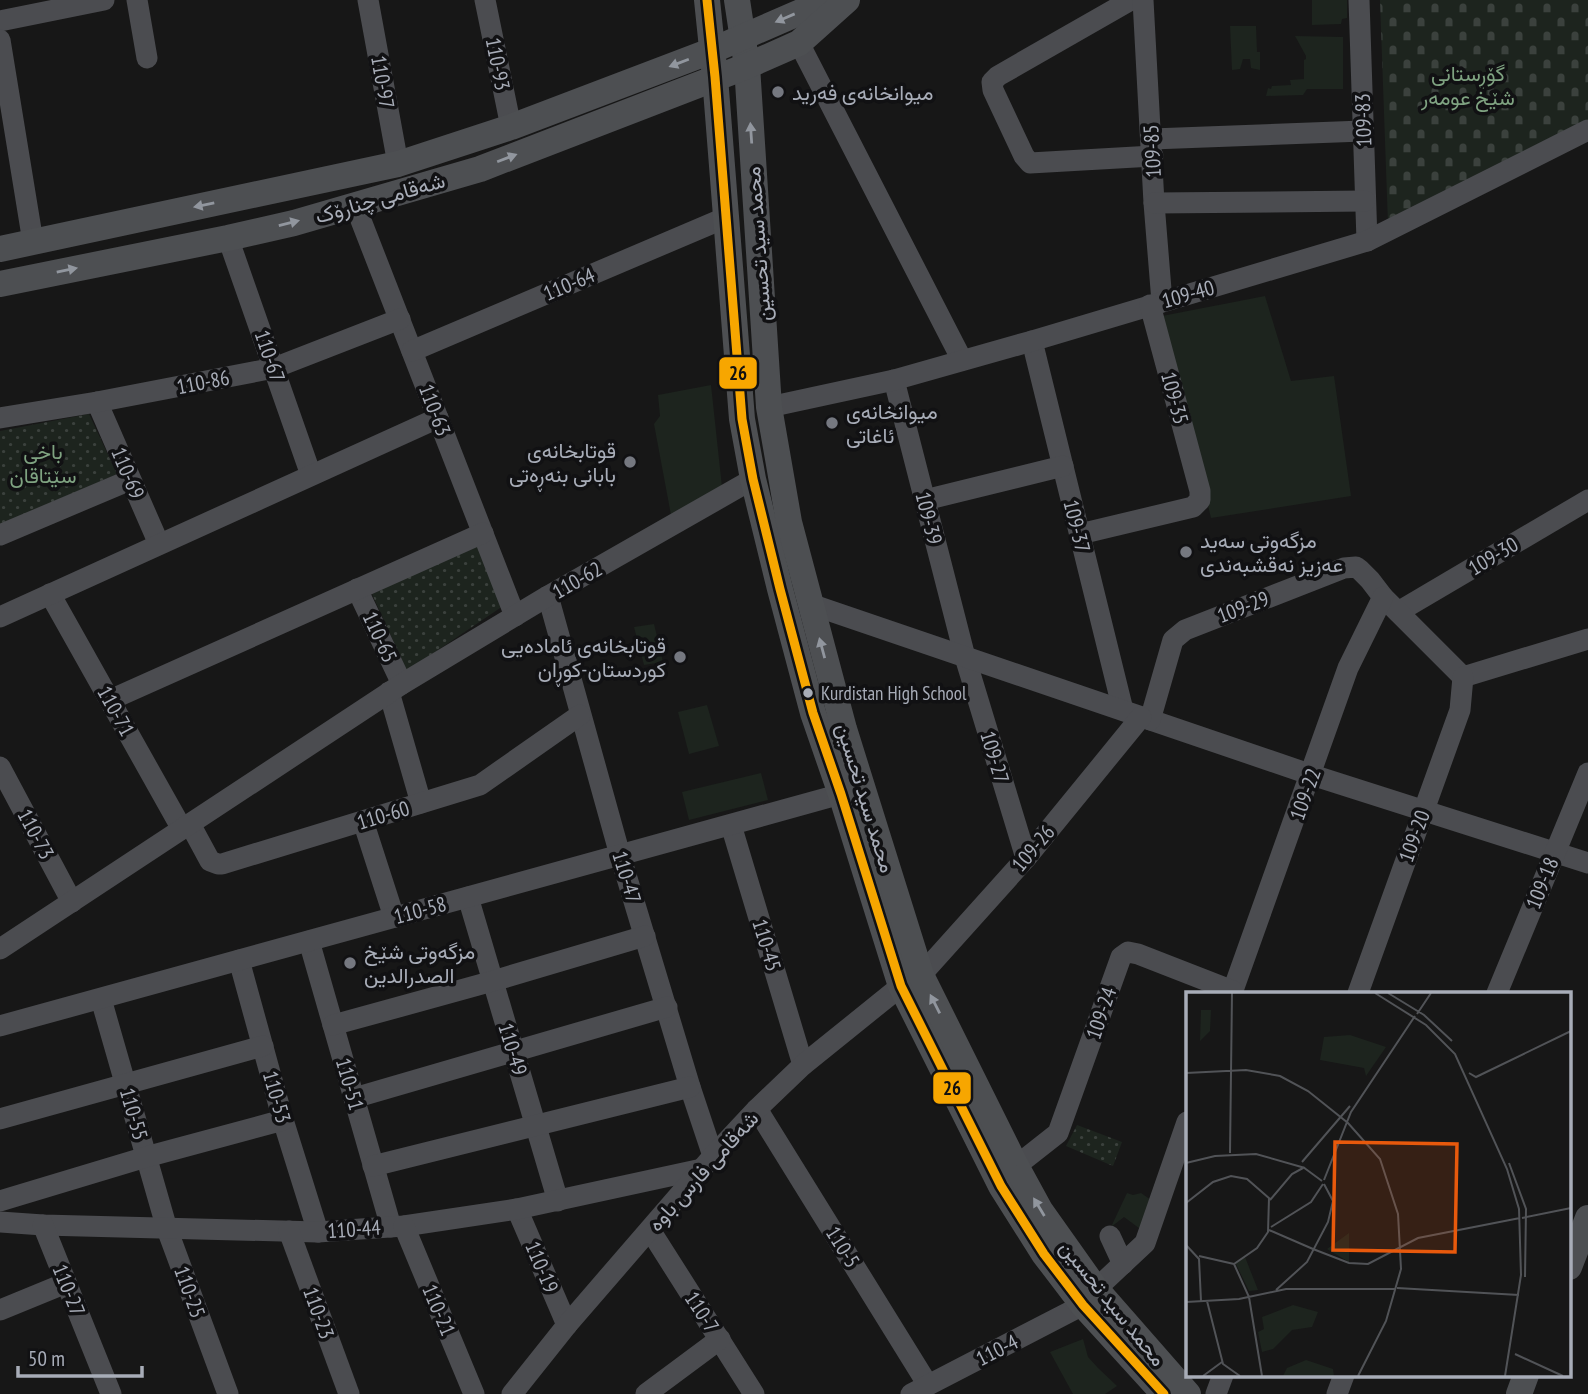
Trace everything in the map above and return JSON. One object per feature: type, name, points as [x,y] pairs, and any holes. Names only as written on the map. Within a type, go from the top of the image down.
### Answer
[{"type":"main road","points":[[707,0],[742,419],[753,478],[813,712],[911,981],[1001,1186],[1044,1254],[1089,1297],[1164,1394]]},
{"type":"main road","name":"محمد سید تحسین","points":[[737,0],[747,66],[769,407],[789,522],[911,981],[1089,1297],[1188,1394]]},
{"type":"main road","name":"شەقامی چنارۆک","points":[[0,249],[398,164],[511,127],[711,51],[828,0]]},
{"type":"main road","name":"شەقامی چنارۆک","points":[[0,284],[294,223],[480,169],[747,66],[799,43],[847,0]]},
{"type":"main road","points":[[1570,1264],[1588,1218]]},
{"type":"main road","points":[[1519,1394],[1526,1376]]},
{"type":"street","points":[[0,21],[104,0]]},
{"type":"street","points":[[138,0],[147,58]]},
{"type":"street","name":"110-97","points":[[368,0],[398,164]]},
{"type":"street","name":"110-93","points":[[485,0],[511,127]]},
{"type":"street","points":[[1131,0],[998,76],[992,82],[993,90],[1024,156],[1030,163],[1152,148],[1363,131]]},
{"type":"street","name":"109-85","points":[[1143,0],[1152,148],[1156,303]]},
{"type":"street","name":"109-83","points":[[1359,0],[1367,241]]},
{"type":"street","points":[[0,40],[33,242]]},
{"type":"street","points":[[799,43],[962,360]]},
{"type":"street","name":"109-40","points":[[769,407],[894,380],[1367,241],[1588,130]]},
{"type":"street","points":[[1154,204],[1365,201]]},
{"type":"street","name":"110-63","points":[[355,205],[514,616]]},
{"type":"street","name":"110-64","points":[[412,351],[727,217]]},
{"type":"street","name":"110-67","points":[[228,238],[312,475]]},
{"type":"street","name":"109-35","points":[[1080,534],[1193,507],[1200,500],[1156,303]]},
{"type":"street","name":"110-86","points":[[0,418],[274,368],[400,319]]},
{"type":"street","name":"109-37","points":[[1032,341],[1080,534],[1138,716]]},
{"type":"street","name":"109-39","points":[[894,380],[965,657]]},
{"type":"street","name":"110-69","points":[[97,402],[159,544]]},
{"type":"street","points":[[0,617],[438,418]]},
{"type":"street","points":[[925,500],[1063,466]]},
{"type":"street","name":"110-62","points":[[0,949],[396,688],[548,596],[753,478]]},
{"type":"street","points":[[0,535],[131,480]]},
{"type":"street","name":"109-30","points":[[1398,612],[1588,500]]},
{"type":"street","points":[[110,700],[483,533]]},
{"type":"street","name":"109-29","points":[[1138,716],[1173,640],[1185,630],[1343,568],[1356,567],[1383,597]]},
{"type":"street","name":"110-65","points":[[357,590],[396,688],[421,803]]},
{"type":"street","name":"110-71","points":[[50,594],[186,827]]},
{"type":"street","name":"110-47","points":[[548,596],[620,855],[690,1087],[708,1163]]},
{"type":"street","points":[[1383,597],[1463,677],[1588,639]]},
{"type":"street","name":"109-22","points":[[1233,992],[1348,668],[1383,597]]},
{"type":"street","points":[[810,604],[1312,775],[1588,863]]},
{"type":"street","name":"109-27","points":[[965,657],[1026,858]]},
{"type":"street","name":"109-20","points":[[1358,992],[1460,710],[1463,677]]},
{"type":"street","name":"110-60","points":[[186,827],[210,861],[218,864],[480,785],[580,715]]},
{"type":"street","name":"109-26","points":[[911,981],[1026,858],[1138,716]]},
{"type":"street","name":"110-73","points":[[0,766],[72,902]]},
{"type":"street","name":"109-18","points":[[1497,992],[1588,773]]},
{"type":"street","name":"110-58","points":[[0,1026],[841,794]]},
{"type":"street","points":[[363,821],[394,917]]},
{"type":"street","name":"110-45","points":[[731,825],[803,1065]]},
{"type":"street","name":"110-49","points":[[468,897],[558,1201]]},
{"type":"street","points":[[333,1025],[645,936]]},
{"type":"street","name":"110-51","points":[[309,941],[373,1166],[397,1226]]},
{"type":"street","name":"109-24","points":[[1016,1166],[1058,1133],[1121,957],[1128,952],[1138,954],[1233,992]]},
{"type":"street","name":"110-53","points":[[239,960],[283,1120],[318,1232]]},
{"type":"street","name":"شەقامی فارس باوە","points":[[512,1394],[567,1325],[757,1109],[803,1065],[911,981]]},
{"type":"street","name":"110-55","points":[[101,999],[167,1228]]},
{"type":"street","points":[[354,1098],[667,1007]]},
{"type":"street","points":[[0,1119],[263,1046]]},
{"type":"street","points":[[373,1166],[690,1087]]},
{"type":"street","name":"110-5","points":[[757,1109],[920,1389]]},
{"type":"street","points":[[0,1201],[146,1157],[283,1120]]},
{"type":"street","points":[[1089,1297],[1145,1243],[1186,1125]]},
{"type":"street","name":"110-44","points":[[0,1222],[43,1226],[318,1232],[397,1226],[558,1201],[708,1163]]},
{"type":"street","name":"110-19","points":[[517,1209],[567,1325]]},
{"type":"street","name":"110-27","points":[[43,1226],[111,1394]]},
{"type":"street","name":"110-21","points":[[397,1226],[474,1394]]},
{"type":"street","name":"110-25","points":[[167,1228],[228,1394]]},
{"type":"street","name":"110-7","points":[[650,1230],[754,1394]]},
{"type":"street","name":"110-23","points":[[289,1231],[349,1394]]},
{"type":"street","points":[[1110,1236],[1123,1264]]},
{"type":"street","points":[[0,1310],[66,1283]]},
{"type":"street","name":"110-4","points":[[920,1389],[1089,1297]]},
{"type":"street","points":[[646,1394],[720,1339]]},
{"type":"street","points":[[1216,1394],[1223,1376]]},
{"type":"street","points":[[1337,1394],[1344,1376]]},
{"type":"green space","points":[[1312,0],[1347,0],[1347,18],[1342,19],[1341,24],[1312,25]]},
{"type":"green space","name":"گۆڕستانی شێخ عومەر","points":[[1380,0],[1588,0],[1588,119],[1388,223]]},
{"type":"green space","points":[[1230,26],[1256,26],[1260,70],[1251,68],[1250,59],[1243,59],[1240,69],[1232,70]]},
{"type":"green space","points":[[1295,36],[1343,37],[1343,89],[1307,89],[1303,95],[1266,96],[1268,88],[1271,89],[1272,86],[1291,85],[1290,80],[1304,79],[1306,56]]},
{"type":"green space","points":[[1265,296],[1291,381],[1334,376],[1351,496],[1211,518],[1162,316]]},
{"type":"green space","points":[[711,385],[722,487],[671,515],[654,424],[660,416],[658,395]]},
{"type":"green space","name":"باخی سێتاقان","points":[[89,414],[117,474],[0,525],[0,431]]},
{"type":"green space","points":[[476,544],[503,606],[407,671],[372,594]]},
{"type":"green space","points":[[654,624],[663,662],[644,665],[634,627]]},
{"type":"green space","points":[[707,705],[719,746],[689,754],[678,712]]},
{"type":"green space","points":[[761,773],[768,800],[689,820],[682,792]]},
{"type":"green space","points":[[1077,1125],[1122,1142],[1113,1166],[1066,1146]]},
{"type":"green space","points":[[1127,1193],[1141,1193],[1151,1200],[1143,1231],[1124,1217],[1111,1227]]},
{"type":"green space","points":[[1083,1339],[1088,1357],[1117,1386],[1105,1394],[1073,1394],[1050,1352]]},
{"type":"transit line","name":"26","points":[[707,0],[742,419],[753,479],[813,713],[901,986],[1001,1186],[1044,1254],[1083,1305],[1164,1394]]},
{"type":"place","name":"میوانخانەی فەرید","points":[[778,92]]},
{"type":"place","name":"میوانخانەی ئاغاتی","points":[[832,423]]},
{"type":"place","name":"قوتابخانەی بابانی بنەڕەتی","points":[[630,462]]},
{"type":"place","name":"مزگەوتی سەید عەزیز نەقشبەندی","points":[[1186,552]]},
{"type":"place","name":"قوتابخانەی ئامادەیی کوردستان-کوڕان","points":[[680,657]]},
{"type":"place","name":"Kurdistan High School","points":[[808,693]]},
{"type":"place","name":"مزگەوتی شێخ الصدرالدين","points":[[350,963]]}]
